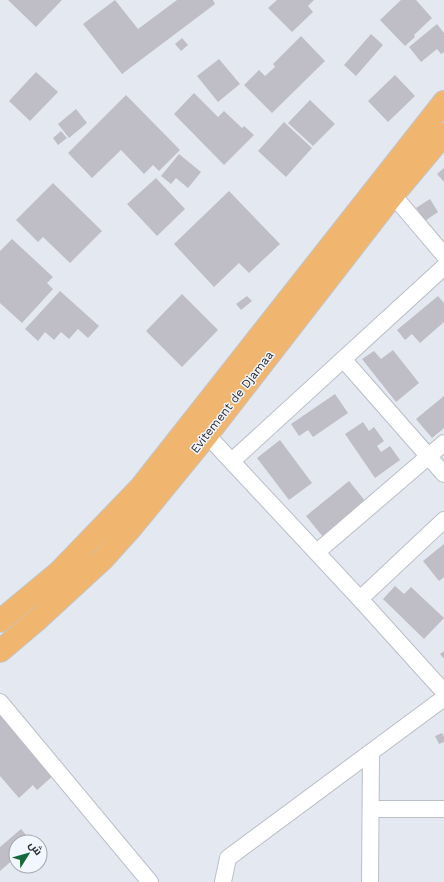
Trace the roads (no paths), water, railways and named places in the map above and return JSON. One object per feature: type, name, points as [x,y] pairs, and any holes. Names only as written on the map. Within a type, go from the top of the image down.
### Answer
[{"type":"main road","points":[[0,622],[59,572],[141,487],[444,102]]},
{"type":"main road","name":"Evitement de Djamaa","points":[[0,651],[39,618],[103,559],[131,528],[208,435],[393,195],[444,134]]},
{"type":"street","points":[[393,195],[444,255]]},
{"type":"street","points":[[232,461],[444,267]]},
{"type":"street","points":[[343,359],[444,474]]},
{"type":"street","points":[[208,435],[444,692]]},
{"type":"street","points":[[317,552],[444,442]]},
{"type":"street","points":[[360,599],[444,520]]},
{"type":"street","points":[[223,882],[228,858],[444,698]]},
{"type":"street","points":[[0,702],[150,882]]},
{"type":"street","points":[[370,882],[371,752]]},
{"type":"street","points":[[371,809],[444,809]]}]
